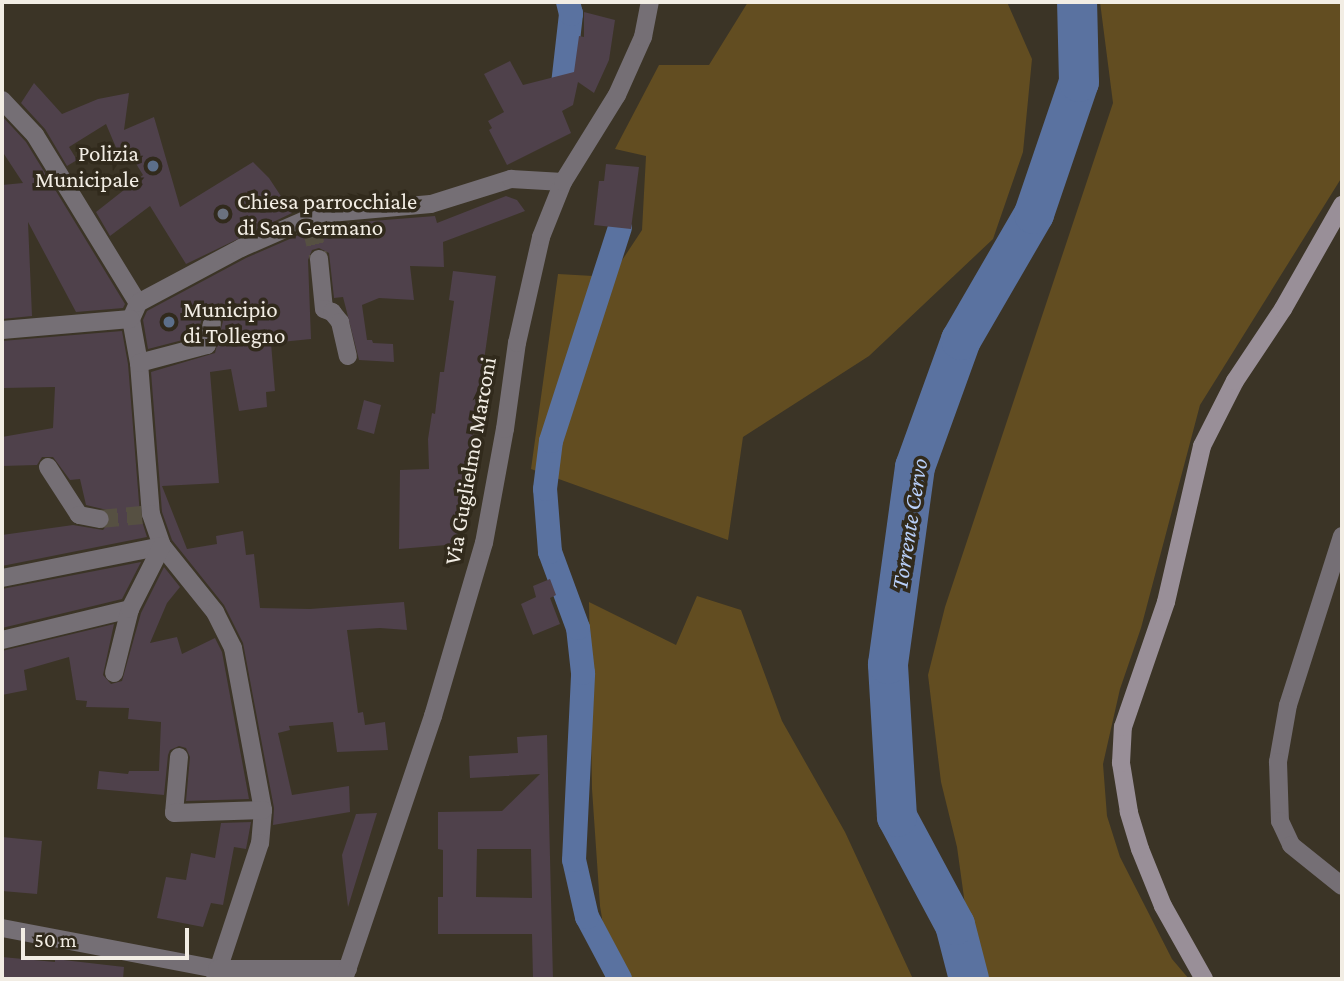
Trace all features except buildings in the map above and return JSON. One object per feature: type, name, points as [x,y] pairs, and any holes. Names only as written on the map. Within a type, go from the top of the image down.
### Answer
[{"type":"main road","points":[[1204,979],[1163,906],[1140,849],[1129,812],[1121,763],[1123,727],[1166,602],[1202,446],[1236,381],[1283,309],[1342,205]]},
{"type":"street","name":"Via Guglielmo Marconi","points":[[346,974],[433,716],[484,543],[505,429],[516,343],[541,237],[563,182],[617,94],[643,37],[650,2]]},
{"type":"street","points":[[2,100],[34,135],[134,311],[146,514],[162,546],[215,612],[233,648],[263,810],[260,844],[216,974]]},
{"type":"street","points":[[2,330],[134,311],[240,248],[311,222],[431,204],[511,179],[563,182]]},
{"type":"street","points":[[319,259],[324,309],[332,312],[340,321],[348,356]]},
{"type":"street","points":[[139,363],[207,345],[212,324]]},
{"type":"street","points":[[48,467],[79,515],[100,519]]},
{"type":"street","points":[[1342,536],[1288,705],[1278,762],[1280,821],[1291,845],[1342,886]]},
{"type":"street","points":[[2,578],[162,546]]},
{"type":"street","points":[[114,673],[130,610],[162,546]]},
{"type":"street","points":[[2,640],[130,610]]},
{"type":"street","points":[[179,757],[174,813],[263,810]]},
{"type":"street","points":[[2,928],[216,974],[346,974]]},
{"type":"shaded area","points":[[748,2],[1007,2],[1032,59],[1023,152],[993,239],[869,356],[743,437],[728,540],[531,469],[558,274],[611,277],[642,230],[646,156],[615,149],[659,65],[709,65]]},
{"type":"shaded area","points":[[1100,2],[1342,2],[1342,177],[1200,405],[1141,628],[1120,689],[1103,764],[1107,816],[1120,857],[1172,959],[1189,979],[982,979],[971,948],[957,847],[941,782],[928,675],[945,607],[1113,103]]},
{"type":"shaded area","points":[[697,596],[741,610],[782,721],[845,832],[913,979],[628,979],[608,955],[600,906],[592,789],[589,602],[676,645]]},
{"type":"waterway","points":[[562,93],[571,14],[568,2]]},
{"type":"waterway","name":"Torrente Cervo","points":[[969,979],[955,925],[897,817],[888,664],[915,467],[961,340],[1034,214],[1079,82],[1077,2]]},
{"type":"waterway","points":[[620,228],[551,441],[545,489],[550,552],[578,628],[583,673],[574,860],[587,917],[620,979]]},
{"type":"tunnel","points":[[311,227],[319,259]]},
{"type":"tunnel","points":[[100,519],[142,515]]},
{"type":"place","name":"Polizia Municipale","points":[[153,166]]},
{"type":"place","name":"Chiesa parrocchiale di San Germano","points":[[223,214]]},
{"type":"place","name":"Municipio di Tollegno","points":[[169,322]]}]
